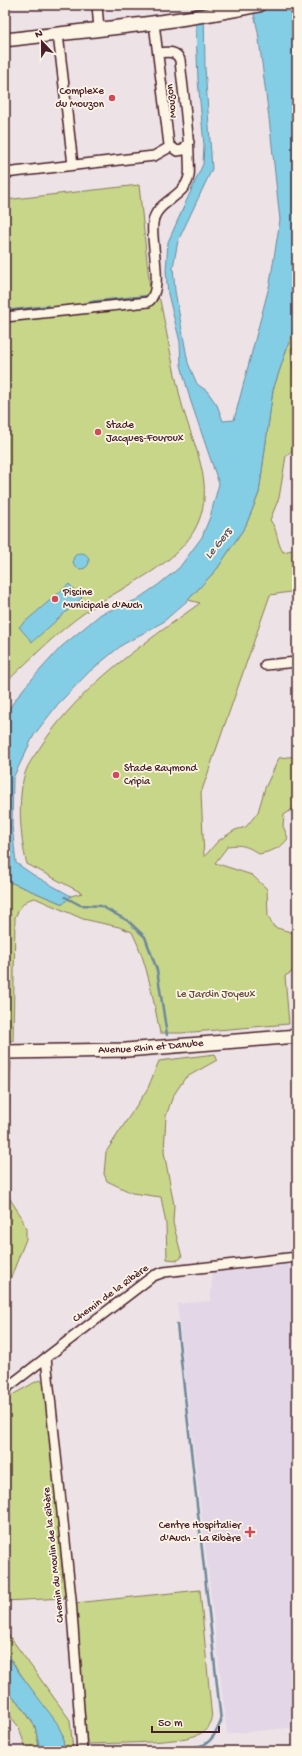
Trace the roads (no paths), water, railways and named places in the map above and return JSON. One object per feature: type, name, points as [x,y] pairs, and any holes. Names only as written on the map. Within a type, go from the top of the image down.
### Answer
[{"type":"street","points":[[97,5],[99,30]]},
{"type":"street","points":[[5,40],[187,19],[259,5]]},
{"type":"street","name":"Mouzon","points":[[154,23],[170,148]]},
{"type":"street","points":[[58,34],[73,165]]},
{"type":"street","name":"Mouzon","points":[[5,317],[148,302],[152,299],[156,286],[152,224],[153,218],[162,206],[186,185],[189,176],[188,142],[179,57],[173,52],[158,53]]},
{"type":"street","points":[[5,173],[154,156],[170,148],[178,151],[183,150],[188,142]]},
{"type":"street","points":[[265,665],[297,662]]},
{"type":"street","name":"Avenue Rhin et Danube","points":[[10,1052],[140,1050],[297,1036]]},
{"type":"street","name":"Chemin de la Ribère","points":[[5,1389],[153,1276],[170,1271],[297,1257]]},
{"type":"street","name":"Chemin du Moulin de la Ribère","points":[[46,1358],[70,1599],[82,1751]]},
{"type":"water","name":"Le Gers","points":[[195,5],[204,5],[205,68],[212,169],[178,241],[173,267],[175,291],[188,363],[197,384],[207,391],[217,405],[223,421],[234,420],[270,283],[280,220],[258,32],[252,5],[289,5],[296,41],[297,318],[273,390],[259,493],[246,525],[217,569],[188,600],[163,622],[122,645],[89,672],[58,704],[34,735],[13,778],[12,826],[16,863],[35,876],[71,896],[63,904],[5,880],[5,714],[24,688],[61,647],[101,614],[136,600],[179,568],[202,537],[210,517],[219,484],[190,399],[181,365],[180,342],[168,294],[166,271],[168,242],[203,164],[204,145],[198,80]]},
{"type":"water","points":[[81,553],[87,555],[89,561],[87,567],[81,569],[75,567],[73,561],[75,555]]},
{"type":"water","points":[[69,584],[82,598],[32,642],[19,627]]},
{"type":"water","points":[[5,1651],[57,1723],[63,1736],[64,1751],[40,1751],[35,1726],[21,1705],[5,1690]]},
{"type":"waterway","points":[[89,302],[148,296]]},
{"type":"waterway","points":[[5,311],[48,306]]},
{"type":"waterway","points":[[65,897],[80,905],[101,906],[128,921],[145,937],[157,970],[167,1035]]},
{"type":"waterway","points":[[137,1751],[182,1749],[205,1744],[213,1737],[221,1721],[177,1324]]},
{"type":"place","name":"Complexe du Mouzon","points":[[112,98]]},
{"type":"place","name":"Stade Jacques-Fouroux","points":[[98,432]]},
{"type":"place","name":"Piscine Municipale d'Auch","points":[[55,599]]},
{"type":"place","name":"Stade Raymond Cripia","points":[[116,775]]},
{"type":"place","name":"Centre Hospitalier d'Auch - La Ribère","points":[[250,1532]]},
{"type":"park label","name":"Le Jardin Joyeux","points":[[216,995]]}]
